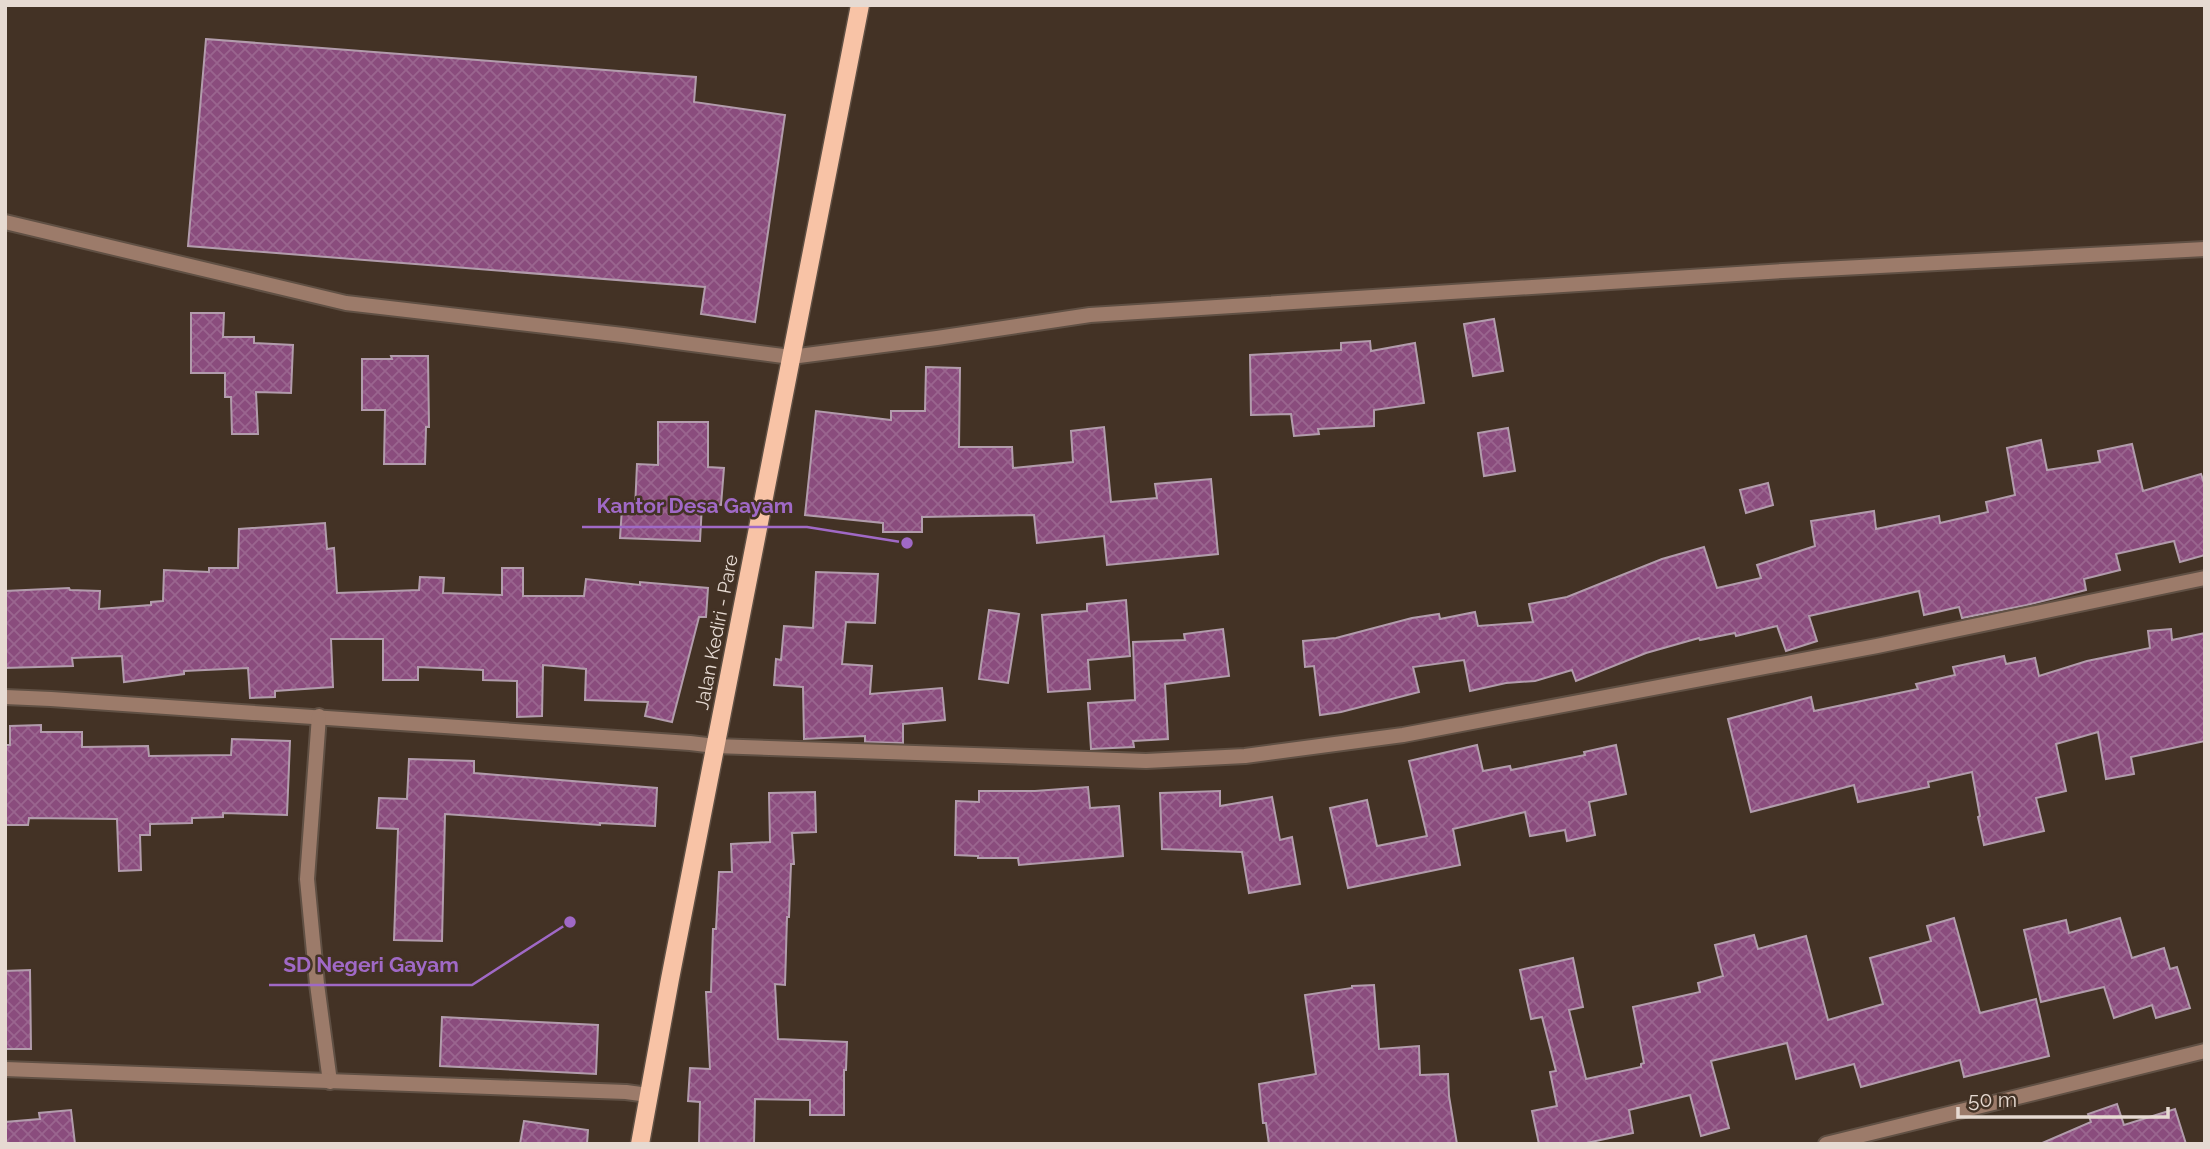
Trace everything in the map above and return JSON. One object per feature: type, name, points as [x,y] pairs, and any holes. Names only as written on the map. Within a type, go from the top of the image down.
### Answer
[{"type":"main road","name":"Jalan Kediri - Pare","points":[[640,1144],[860,5]]},
{"type":"street","points":[[5,222],[346,303],[791,357],[1090,315],[1783,271],[2205,249]]},
{"type":"street","points":[[5,697],[319,716],[677,741],[715,746],[1146,761],[1245,755],[1417,733],[1877,646],[2205,578]]},
{"type":"street","points":[[319,716],[307,879],[330,1082]]},
{"type":"street","points":[[1826,1144],[2205,1051]]},
{"type":"street","points":[[5,1069],[626,1092],[648,1095]]},
{"type":"building","points":[[206,39],[696,77],[694,102],[785,115],[755,322],[701,314],[705,287],[188,246]]},
{"type":"building","points":[[191,313],[224,313],[223,337],[254,337],[254,343],[293,345],[291,393],[256,392],[258,434],[232,434],[231,397],[225,397],[225,373],[191,373]]},
{"type":"building","points":[[1494,319],[1503,371],[1473,376],[1464,324]]},
{"type":"building","points":[[1370,341],[1371,351],[1415,343],[1424,403],[1374,410],[1374,426],[1318,429],[1319,434],[1294,436],[1291,414],[1251,415],[1250,355],[1341,350],[1341,343]]},
{"type":"building","points":[[391,356],[428,356],[429,427],[426,427],[425,464],[384,464],[385,410],[362,410],[362,359],[392,359]]},
{"type":"building","points":[[926,367],[960,368],[959,447],[1012,447],[1013,468],[1073,462],[1071,431],[1104,427],[1111,502],[1157,498],[1155,484],[1211,479],[1218,554],[1107,565],[1104,536],[1037,543],[1034,515],[922,517],[922,532],[883,532],[883,523],[805,515],[816,411],[891,420],[891,411],[925,411]]},
{"type":"building","points":[[658,422],[708,422],[708,467],[724,468],[721,505],[702,504],[700,541],[620,538],[622,508],[635,509],[637,464],[658,465]]},
{"type":"building","points":[[1508,428],[1515,471],[1484,476],[1478,433]]},
{"type":"building","points":[[2041,440],[2047,470],[2100,462],[2098,451],[2132,444],[2143,491],[2201,474],[2205,486],[2205,555],[2180,562],[2174,541],[2116,554],[2120,570],[2084,579],[2086,590],[1962,618],[1959,607],[1924,615],[1919,591],[1809,616],[1817,641],[1786,651],[1777,626],[1736,636],[1735,633],[1700,640],[1699,638],[1646,653],[1576,681],[1572,670],[1535,681],[1506,683],[1470,691],[1464,660],[1413,667],[1419,692],[1320,715],[1314,666],[1305,667],[1303,641],[1336,638],[1412,618],[1439,614],[1440,619],[1475,612],[1478,626],[1533,622],[1529,604],[1567,597],[1662,559],[1704,547],[1717,588],[1761,578],[1757,565],[1815,546],[1811,521],[1874,511],[1876,529],[1939,516],[1940,523],[1988,512],[1986,502],[2015,495],[2007,448]]},
{"type":"building","points":[[1768,483],[1773,505],[1746,513],[1740,490]]},
{"type":"building","points":[[325,523],[327,549],[334,548],[337,593],[419,590],[420,577],[444,578],[443,593],[502,595],[502,568],[523,568],[523,596],[584,596],[586,579],[708,588],[706,617],[699,617],[672,722],[645,716],[648,702],[585,700],[586,669],[543,665],[542,716],[517,717],[517,681],[483,680],[483,670],[418,667],[418,680],[383,680],[383,639],[331,639],[333,687],[275,691],[275,697],[250,698],[248,668],[184,671],[184,674],[124,682],[122,656],[72,658],[73,666],[5,668],[5,591],[69,588],[100,591],[99,609],[151,605],[151,602],[163,601],[164,570],[209,572],[209,568],[238,568],[239,529]]},
{"type":"building","points":[[816,572],[878,574],[875,623],[846,622],[842,664],[872,666],[870,694],[942,688],[945,720],[903,724],[903,743],[865,742],[865,736],[804,739],[803,687],[774,685],[776,659],[781,660],[784,626],[813,628]]},
{"type":"building","points":[[1126,600],[1130,656],[1088,660],[1090,689],[1048,692],[1042,615],[1087,611],[1087,604]]},
{"type":"building","points":[[989,610],[1019,614],[1008,683],[979,679]]},
{"type":"building","points":[[1223,629],[1229,676],[1165,684],[1168,739],[1133,741],[1134,747],[1091,749],[1088,703],[1135,700],[1133,642],[1185,640],[1184,634]]},
{"type":"building","points":[[2171,629],[2172,640],[2205,633],[2205,741],[2131,757],[2134,774],[2106,779],[2098,732],[2056,744],[2066,791],[2036,798],[2044,831],[1984,845],[1972,772],[1928,782],[1929,787],[1858,802],[1854,785],[1751,812],[1728,719],[1811,697],[1814,711],[1918,689],[1916,684],[1955,675],[1953,667],[2004,656],[2006,664],[2035,658],[2039,676],[2087,661],[2150,648],[2148,631]]},
{"type":"building","points":[[41,725],[41,732],[82,732],[82,747],[148,746],[149,756],[231,755],[232,739],[290,741],[287,815],[223,813],[223,817],[192,818],[192,823],[150,824],[150,835],[140,835],[141,870],[119,871],[117,819],[29,818],[28,825],[5,825],[5,745],[10,745],[10,726]]},
{"type":"building","points":[[1477,745],[1483,771],[1510,766],[1511,770],[1585,755],[1584,752],[1616,745],[1626,794],[1589,802],[1595,835],[1567,841],[1565,830],[1530,836],[1525,812],[1453,829],[1460,865],[1348,888],[1330,808],[1367,800],[1377,846],[1427,836],[1409,761]]},
{"type":"building","points":[[409,759],[474,761],[474,773],[657,788],[655,826],[600,825],[445,814],[442,941],[394,940],[398,829],[377,828],[379,798],[407,799]]},
{"type":"building","points":[[1088,787],[1090,808],[1119,806],[1123,856],[1019,865],[1018,858],[955,855],[956,801],[979,802],[979,791]]},
{"type":"building","points":[[1220,791],[1220,806],[1272,797],[1280,840],[1292,837],[1300,884],[1249,893],[1242,852],[1162,849],[1160,793]]},
{"type":"building","points":[[815,792],[816,832],[792,833],[794,864],[791,864],[787,917],[785,985],[775,984],[778,1039],[847,1042],[844,1115],[810,1115],[810,1100],[755,1099],[754,1144],[699,1144],[700,1102],[688,1101],[690,1068],[710,1069],[706,992],[711,992],[713,929],[716,929],[719,872],[732,872],[731,844],[770,842],[769,793]]},
{"type":"building","points":[[1954,918],[1980,1013],[2036,999],[2049,1056],[1964,1077],[1960,1060],[1861,1087],[1854,1064],[1796,1079],[1787,1043],[1711,1061],[1729,1128],[1701,1136],[1690,1095],[1629,1110],[1633,1133],[1582,1144],[1539,1144],[1532,1111],[1557,1106],[1550,1072],[1556,1071],[1542,1017],[1531,1019],[1520,970],[1573,958],[1583,1007],[1569,1010],[1586,1079],[1641,1067],[1644,1063],[1633,1007],[1700,992],[1698,983],[1723,976],[1715,945],[1754,935],[1758,949],[1806,936],[1828,1020],[1883,1004],[1870,958],[1931,941],[1927,926]]},
{"type":"building","points":[[2120,918],[2132,958],[2164,948],[2170,969],[2177,967],[2190,1008],[2156,1018],[2152,1005],[2114,1018],[2104,987],[2041,1002],[2024,930],[2066,920],[2069,933]]},
{"type":"building","points":[[30,970],[31,1049],[5,1049],[5,971]]},
{"type":"building","points":[[1374,985],[1379,1049],[1419,1046],[1420,1075],[1448,1074],[1457,1144],[1269,1144],[1266,1123],[1263,1123],[1259,1084],[1316,1074],[1305,995],[1352,986]]},
{"type":"building","points":[[442,1017],[598,1025],[596,1074],[440,1066]]},
{"type":"building","points":[[2117,1104],[2124,1125],[2175,1109],[2186,1144],[2040,1144],[2091,1122],[2088,1114]]},
{"type":"building","points":[[71,1110],[75,1144],[5,1144],[5,1122],[40,1119],[39,1113]]},
{"type":"building","points":[[524,1121],[588,1130],[587,1144],[520,1144]]},
{"type":"place","name":"Kantor Desa Gayam","points":[[907,543]]},
{"type":"place","name":"SD Negeri Gayam","points":[[570,922]]}]
